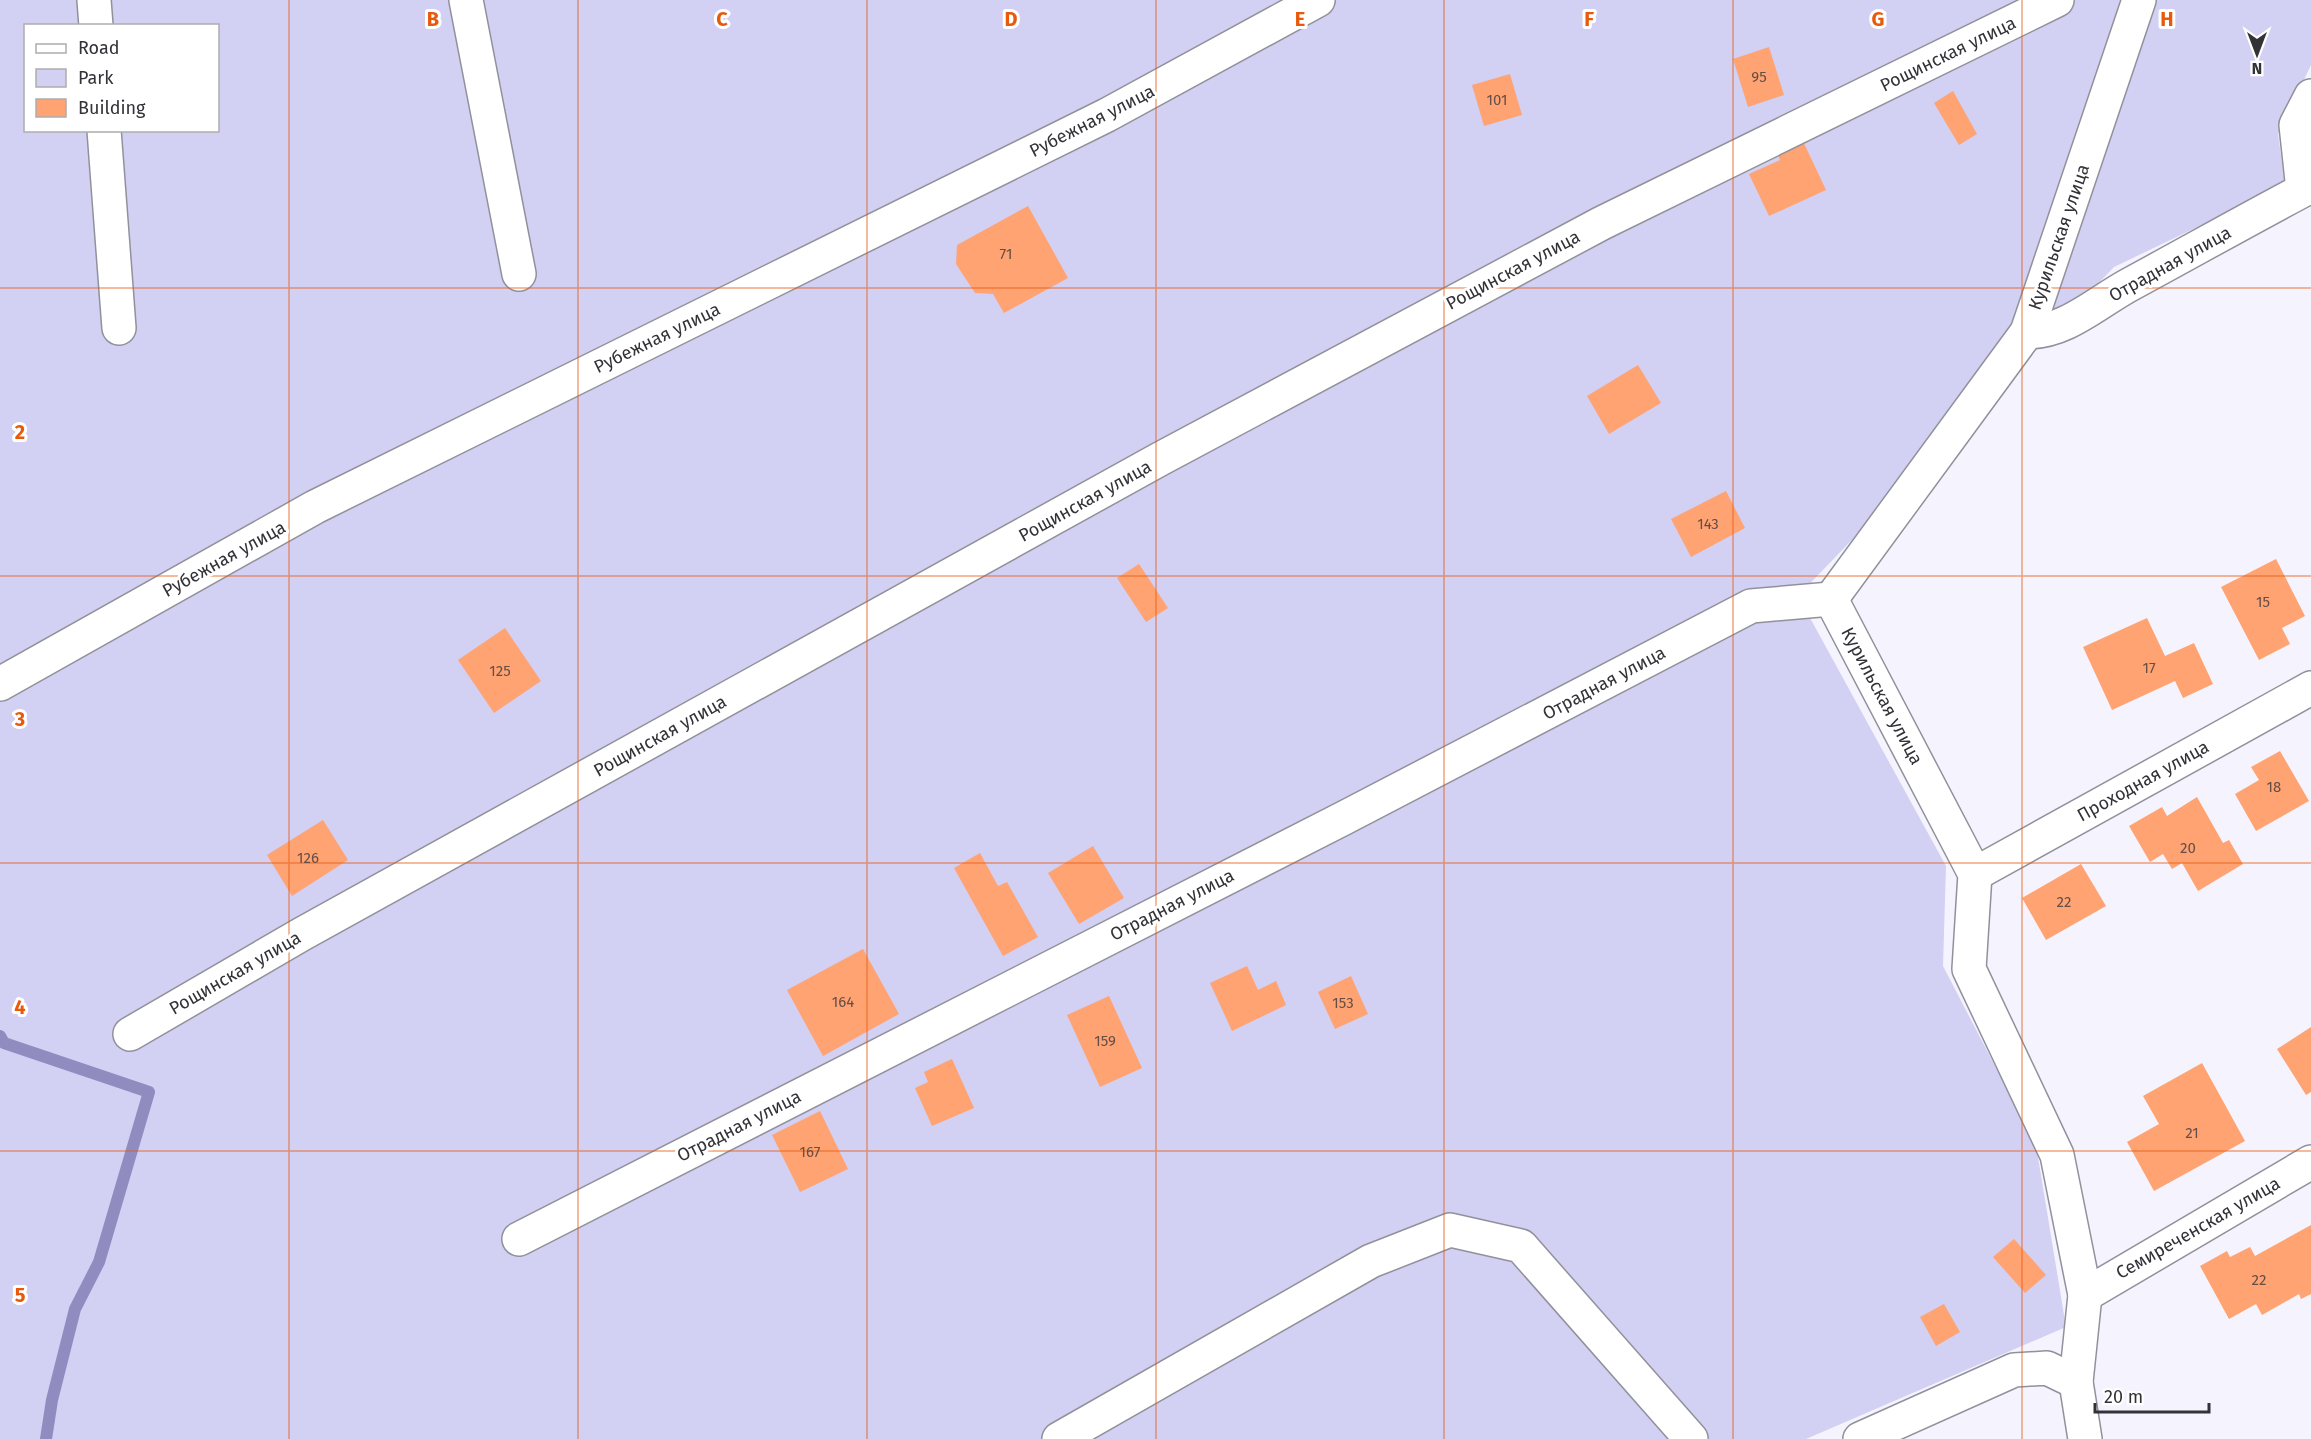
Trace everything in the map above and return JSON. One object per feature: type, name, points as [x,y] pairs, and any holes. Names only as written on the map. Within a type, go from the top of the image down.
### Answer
[{"type":"street","points":[[94,0],[96,24]]},
{"type":"street","points":[[466,0],[519,274]]},
{"type":"street","name":"Рубежная улица","points":[[0,684],[315,507],[1107,115],[1318,0]]},
{"type":"street","name":"Рощинская улица","points":[[130,1034],[302,934],[1160,459],[1602,223],[2057,0]]},
{"type":"street","name":"Курильская улица","points":[[1975,874],[1832,599],[2027,332],[2139,0]]},
{"type":"street","points":[[2307,188],[2296,125],[2311,96]]},
{"type":"street","points":[[104,132],[119,328]]},
{"type":"street","name":"Отрадная улица","points":[[2027,332],[2040,332],[2059,327],[2126,287],[2307,188]]},
{"type":"street","name":"Отрадная улица","points":[[519,1239],[1344,818],[1751,606],[1832,599]]},
{"type":"street","name":"Проходная улица","points":[[1975,874],[2311,688]]},
{"type":"street","points":[[1975,874],[1969,969],[2056,1155],[2085,1295],[2076,1382],[2085,1439]]},
{"type":"street","name":"Семиреченская улица","points":[[2085,1295],[2311,1162]]},
{"type":"street","points":[[1059,1439],[1371,1261],[1450,1230],[1521,1246],[1691,1439]]},
{"type":"street","points":[[1860,1439],[2013,1370],[2047,1368],[2076,1382]]},
{"type":"green space","points":[[0,0],[2311,0],[2311,65],[2278,134],[2285,185],[2114,267],[1798,596],[1946,866],[1943,966],[2036,1145],[2066,1327],[1806,1439],[0,1439]]},
{"type":"building","points":[[1769,47],[1784,95],[1748,107],[1733,59]]},
{"type":"building","points":[[1510,74],[1522,115],[1484,126],[1472,85]]},
{"type":"building","points":[[1953,91],[1977,134],[1959,145],[1934,103]]},
{"type":"building","points":[[1802,139],[1826,190],[1769,216],[1749,174],[1780,160],[1776,151]]},
{"type":"building","points":[[1028,206],[1068,278],[1004,313],[993,294],[975,293],[956,264],[957,245]]},
{"type":"building","points":[[1638,365],[1661,403],[1609,434],[1587,396]]},
{"type":"building","points":[[1726,491],[1745,528],[1691,557],[1671,519]]},
{"type":"building","points":[[2276,559],[2305,616],[2282,628],[2290,644],[2259,660],[2221,587]]},
{"type":"building","points":[[1139,564],[1168,608],[1146,622],[1117,578]]},
{"type":"building","points":[[2147,618],[2165,656],[2194,643],[2213,684],[2183,698],[2175,681],[2112,710],[2083,647]]},
{"type":"building","points":[[505,628],[541,681],[494,713],[458,660]]},
{"type":"building","points":[[2280,751],[2309,801],[2256,831],[2235,794],[2259,780],[2251,767]]},
{"type":"building","points":[[2197,797],[2223,843],[2229,840],[2243,864],[2198,891],[2182,863],[2172,869],[2163,854],[2150,862],[2129,826],[2162,807],[2167,816]]},
{"type":"building","points":[[323,820],[348,860],[292,896],[267,855]]},
{"type":"building","points":[[1093,846],[1124,898],[1079,924],[1048,873]]},
{"type":"building","points":[[980,853],[998,886],[1007,882],[1038,937],[1003,956],[954,868]]},
{"type":"building","points":[[2081,864],[2106,906],[2046,940],[2022,898]]},
{"type":"building","points":[[863,949],[899,1014],[823,1056],[787,990]]},
{"type":"building","points":[[1247,966],[1258,990],[1276,981],[1286,1005],[1232,1031],[1210,983]]},
{"type":"building","points":[[1351,976],[1368,1014],[1335,1029],[1318,992]]},
{"type":"building","points":[[1109,996],[1142,1068],[1100,1087],[1067,1015]]},
{"type":"building","points":[[2311,1027],[2311,1092],[2306,1095],[2277,1049]]},
{"type":"building","points":[[952,1059],[974,1108],[932,1126],[915,1088],[928,1082],[924,1072]]},
{"type":"building","points":[[2202,1063],[2245,1141],[2154,1191],[2127,1142],[2159,1124],[2143,1096]]},
{"type":"building","points":[[820,1111],[848,1169],[800,1192],[772,1135]]},
{"type":"building","points":[[2311,1225],[2311,1294],[2301,1299],[2299,1294],[2262,1315],[2256,1304],[2229,1319],[2200,1266],[2227,1251],[2230,1257],[2250,1247],[2255,1256]]},
{"type":"building","points":[[2014,1239],[2046,1275],[2025,1293],[1993,1257]]},
{"type":"building","points":[[1944,1304],[1960,1332],[1936,1346],[1920,1317]]},
{"type":"waterway","points":[[0,1036],[4,1043],[149,1092],[99,1262],[75,1309],[52,1400],[46,1439]]}]
